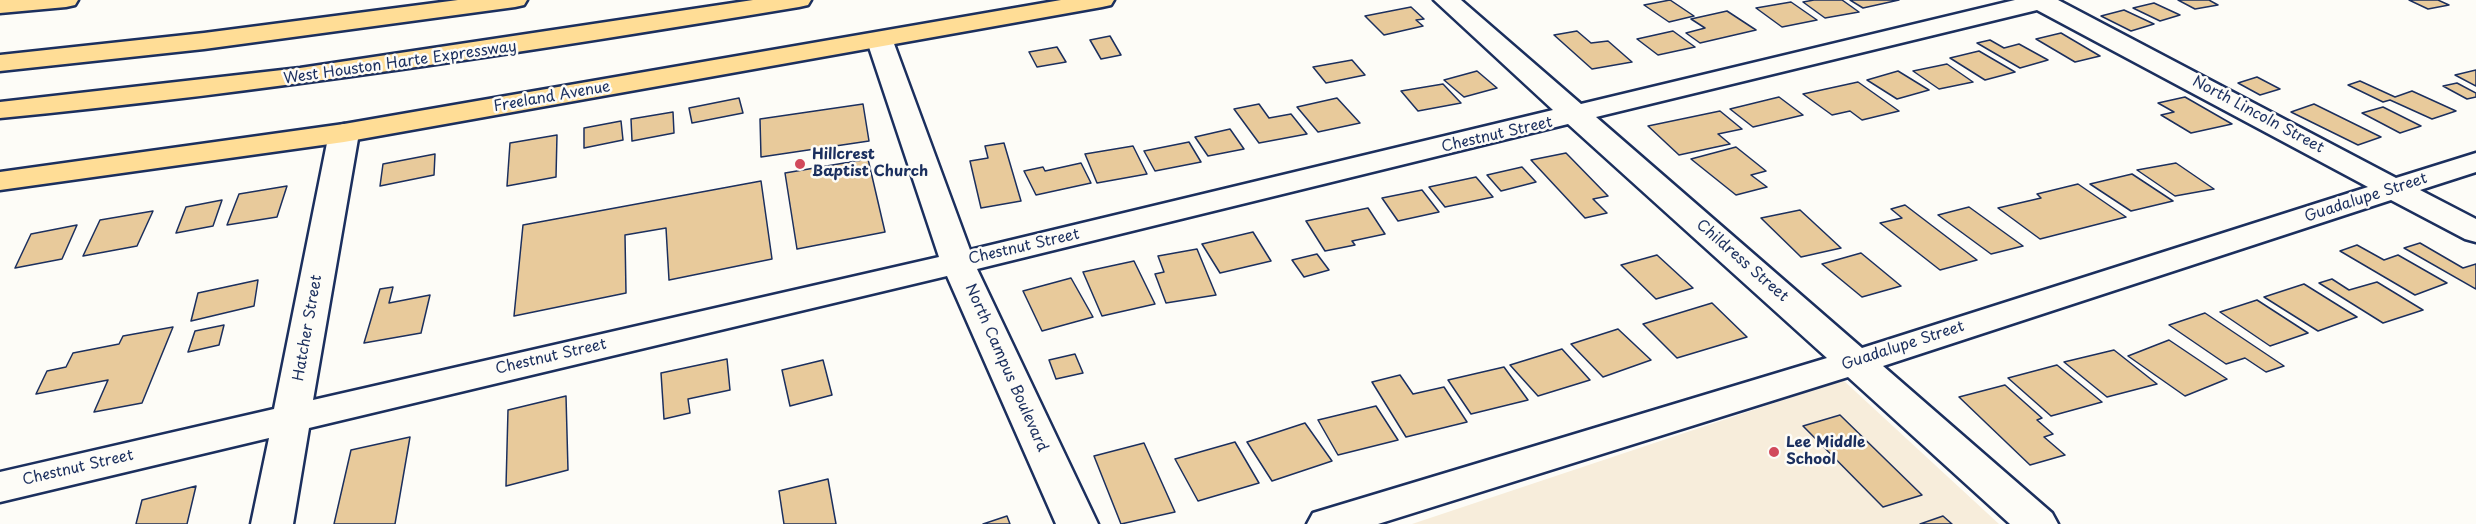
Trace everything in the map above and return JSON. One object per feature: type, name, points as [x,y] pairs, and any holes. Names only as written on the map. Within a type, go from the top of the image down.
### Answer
[{"type":"main road","points":[[0,5],[66,0]]},
{"type":"main road","points":[[0,63],[227,38],[515,0]]},
{"type":"main road","name":"West Houston Harte Expressway","points":[[0,110],[131,98],[465,55],[799,0]]},
{"type":"main road","name":"Freeland Avenue","points":[[0,181],[344,133],[880,41],[1102,0]]},
{"type":"main road","points":[[0,12],[38,2]]},
{"type":"street","name":"Childress Street","points":[[1446,0],[1857,362],[2037,524]]},
{"type":"street","name":"Chestnut Street","points":[[0,487],[1577,116],[2042,0]]},
{"type":"street","name":"North Lincoln Street","points":[[2042,0],[2476,232]]},
{"type":"street","name":"North Campus Boulevard","points":[[880,41],[958,263],[1077,524]]},
{"type":"street","name":"Hatcher Street","points":[[273,524],[344,133]]},
{"type":"street","name":"Guadalupe Street","points":[[1328,524],[1857,362],[2476,162]]},
{"type":"shaded area","name":"Lee Middle School","points":[[1843,380],[1999,524],[1412,524]]},
{"type":"building","points":[[1670,0],[1694,16],[1669,22],[1644,5]]},
{"type":"building","points":[[1842,0],[1859,12],[1825,18],[1803,2]]},
{"type":"building","points":[[1850,0],[1899,0],[1863,8]]},
{"type":"building","points":[[2178,0],[2209,0],[2218,5],[2195,9]]},
{"type":"building","points":[[2409,0],[2438,0],[2449,5],[2428,9]]},
{"type":"building","points":[[1791,2],[1817,20],[1782,27],[1756,8]]},
{"type":"building","points":[[2154,3],[2180,15],[2160,21],[2133,8]]},
{"type":"building","points":[[1411,7],[1424,19],[1416,20],[1423,26],[1384,35],[1365,16]]},
{"type":"building","points":[[2124,10],[2154,24],[2131,31],[2101,16]]},
{"type":"building","points":[[1727,11],[1756,30],[1700,43],[1686,33],[1705,28],[1691,19]]},
{"type":"building","points":[[1577,31],[1591,43],[1608,41],[1632,62],[1592,69],[1554,35]]},
{"type":"building","points":[[1673,31],[1695,47],[1658,55],[1637,39]]},
{"type":"building","points":[[2061,33],[2100,56],[2075,62],[2036,39]]},
{"type":"building","points":[[1110,36],[1121,55],[1101,59],[1090,40]]},
{"type":"building","points":[[1990,40],[2004,48],[2019,44],[2048,60],[2020,68],[1977,43]]},
{"type":"building","points":[[1057,47],[1066,62],[1037,67],[1029,52]]},
{"type":"building","points":[[1979,51],[2015,72],[1985,80],[1950,58]]},
{"type":"building","points":[[1352,60],[1365,75],[1326,83],[1313,67]]},
{"type":"building","points":[[1947,64],[1973,82],[1939,89],[1913,71]]},
{"type":"building","points":[[2476,70],[2476,86],[2455,75]]},
{"type":"building","points":[[1477,71],[1497,88],[1464,97],[1444,80]]},
{"type":"building","points":[[1898,71],[1929,90],[1897,99],[1867,80]]},
{"type":"building","points":[[2257,77],[2280,89],[2260,95],[2238,83]]},
{"type":"building","points":[[2360,81],[2395,97],[2412,91],[2456,111],[2432,119],[2390,100],[2383,102],[2348,85]]},
{"type":"building","points":[[1858,82],[1899,111],[1862,120],[1850,111],[1832,115],[1803,94]]},
{"type":"building","points":[[2457,83],[2476,93],[2476,97],[2467,99],[2443,86]]},
{"type":"building","points":[[1443,84],[1461,103],[1418,111],[1401,91]]},
{"type":"building","points":[[1779,97],[1803,115],[1753,127],[1730,109]]},
{"type":"building","points":[[2185,97],[2232,124],[2191,133],[2161,115],[2174,112],[2158,103]]},
{"type":"building","points":[[739,98],[743,113],[692,123],[689,108]]},
{"type":"building","points":[[1337,98],[1360,123],[1318,132],[1297,107]]},
{"type":"building","points":[[863,104],[869,141],[761,157],[760,119]]},
{"type":"building","points":[[1259,104],[1269,118],[1291,114],[1307,134],[1259,143],[1234,109]]},
{"type":"building","points":[[2314,104],[2381,137],[2358,145],[2291,112]]},
{"type":"building","points":[[2383,107],[2421,126],[2400,133],[2362,113]]},
{"type":"building","points":[[1720,111],[1742,129],[1718,134],[1730,144],[1679,155],[1648,126]]},
{"type":"building","points":[[673,112],[674,133],[632,141],[631,119]]},
{"type":"building","points":[[621,121],[623,140],[584,148],[584,128]]},
{"type":"building","points":[[1230,129],[1244,149],[1208,156],[1195,137]]},
{"type":"building","points":[[557,135],[556,177],[507,186],[510,143]]},
{"type":"building","points":[[1189,142],[1201,162],[1155,171],[1144,151]]},
{"type":"building","points":[[1004,143],[1021,201],[981,208],[970,161],[988,158],[985,146]]},
{"type":"building","points":[[1133,146],[1147,174],[1097,183],[1085,154]]},
{"type":"building","points":[[1736,147],[1766,171],[1751,175],[1767,187],[1736,195],[1691,159]]},
{"type":"building","points":[[1566,153],[1608,196],[1593,199],[1607,213],[1585,218],[1531,160]]},
{"type":"building","points":[[435,154],[434,175],[380,186],[383,164]]},
{"type":"building","points":[[868,159],[885,232],[797,249],[785,173]]},
{"type":"building","points":[[1081,163],[1091,183],[1036,195],[1024,171],[1043,167],[1045,171]]},
{"type":"building","points":[[2176,163],[2214,189],[2175,196],[2137,170]]},
{"type":"building","points":[[1522,167],[1536,182],[1501,191],[1487,175]]},
{"type":"building","points":[[2132,174],[2173,201],[2131,211],[2090,184]]},
{"type":"building","points":[[1476,177],[1493,197],[1445,207],[1429,187]]},
{"type":"building","points":[[761,181],[772,259],[669,280],[666,228],[625,235],[626,293],[514,316],[523,225]]},
{"type":"building","points":[[2078,184],[2126,217],[2040,239],[1998,208],[2041,198],[2037,194]]},
{"type":"building","points":[[287,186],[277,217],[227,225],[239,194]]},
{"type":"building","points":[[1422,190],[1439,212],[1398,221],[1382,198]]},
{"type":"building","points":[[222,200],[213,226],[176,233],[186,207]]},
{"type":"building","points":[[1905,205],[1977,260],[1940,270],[1880,223],[1902,218],[1891,209]]},
{"type":"building","points":[[1969,207],[2023,246],[1991,254],[1938,215]]},
{"type":"building","points":[[1368,208],[1385,234],[1352,241],[1355,245],[1325,251],[1306,221]]},
{"type":"building","points":[[1800,210],[1841,248],[1801,257],[1761,218]]},
{"type":"building","points":[[153,211],[137,246],[83,256],[100,220]]},
{"type":"building","points":[[77,225],[62,259],[15,268],[31,234]]},
{"type":"building","points":[[1253,232],[1271,261],[1220,273],[1202,244]]},
{"type":"building","points":[[2420,243],[2463,268],[2476,264],[2476,289],[2404,248]]},
{"type":"building","points":[[2357,245],[2384,260],[2398,255],[2447,283],[2415,295],[2340,251]]},
{"type":"building","points":[[1197,249],[1216,295],[1166,303],[1155,274],[1164,272],[1158,256]]},
{"type":"building","points":[[1861,253],[1901,286],[1862,297],[1822,264]]},
{"type":"building","points":[[1317,254],[1329,270],[1304,277],[1292,260]]},
{"type":"building","points":[[1657,255],[1693,288],[1656,299],[1621,265]]},
{"type":"building","points":[[1134,261],[1155,304],[1102,316],[1083,272]]},
{"type":"building","points":[[1071,278],[1093,317],[1042,331],[1023,291]]},
{"type":"building","points":[[2332,279],[2349,290],[2377,282],[2423,310],[2383,323],[2319,283]]},
{"type":"building","points":[[258,280],[254,306],[191,321],[198,293]]},
{"type":"building","points":[[2304,284],[2357,317],[2318,331],[2264,297]]},
{"type":"building","points":[[393,287],[389,303],[430,295],[421,333],[364,343],[380,289]]},
{"type":"building","points":[[2257,300],[2308,333],[2270,346],[2220,312]]},
{"type":"building","points":[[1712,303],[1747,337],[1677,358],[1643,324]]},
{"type":"building","points":[[2205,313],[2284,366],[2266,372],[2245,358],[2226,364],[2169,325]]},
{"type":"building","points":[[224,325],[219,345],[188,352],[195,331]]},
{"type":"building","points":[[173,327],[142,403],[94,412],[108,380],[36,394],[47,371],[66,367],[73,353],[119,344],[123,336]]},
{"type":"building","points":[[1618,329],[1651,360],[1603,377],[1571,344]]},
{"type":"building","points":[[2169,340],[2227,379],[2185,396],[2128,356]]},
{"type":"building","points":[[1562,349],[1590,380],[1538,396],[1510,365]]},
{"type":"building","points":[[2114,350],[2157,384],[2107,397],[2064,362]]},
{"type":"building","points":[[1075,354],[1083,373],[1056,379],[1049,360]]},
{"type":"building","points":[[727,359],[730,390],[688,399],[690,413],[664,419],[661,373]]},
{"type":"building","points":[[823,360],[832,395],[790,406],[782,370]]},
{"type":"building","points":[[2057,365],[2102,402],[2051,416],[2008,378]]},
{"type":"building","points":[[1504,367],[1528,400],[1471,414],[1448,380]]},
{"type":"building","points":[[1400,375],[1413,394],[1444,387],[1467,422],[1406,437],[1372,382]]},
{"type":"building","points":[[2005,385],[2042,418],[2037,420],[2053,434],[2044,437],[2065,455],[2030,465],[1959,397]]},
{"type":"building","points":[[566,396],[568,470],[506,486],[508,410]]},
{"type":"building","points":[[1376,406],[1398,440],[1338,455],[1318,420]]},
{"type":"building","points":[[1840,415],[1922,495],[1883,507],[1803,426]]},
{"type":"building","points":[[1305,423],[1332,461],[1272,481],[1247,442]]},
{"type":"building","points":[[410,437],[395,524],[334,524],[351,450]]},
{"type":"building","points":[[1235,442],[1259,483],[1198,501],[1175,459]]},
{"type":"building","points":[[1144,443],[1175,512],[1121,524],[1094,456]]},
{"type":"building","points":[[828,479],[836,524],[784,524],[779,491]]},
{"type":"building","points":[[196,486],[187,524],[136,524],[142,500]]},
{"type":"building","points":[[1007,516],[1010,524],[983,524]]},
{"type":"building","points":[[1943,516],[1952,524],[1920,524]]},
{"type":"place","name":"Hillcrest Baptist Church","points":[[800,164]]},
{"type":"place","name":"Lee Middle School","points":[[1774,452]]}]
